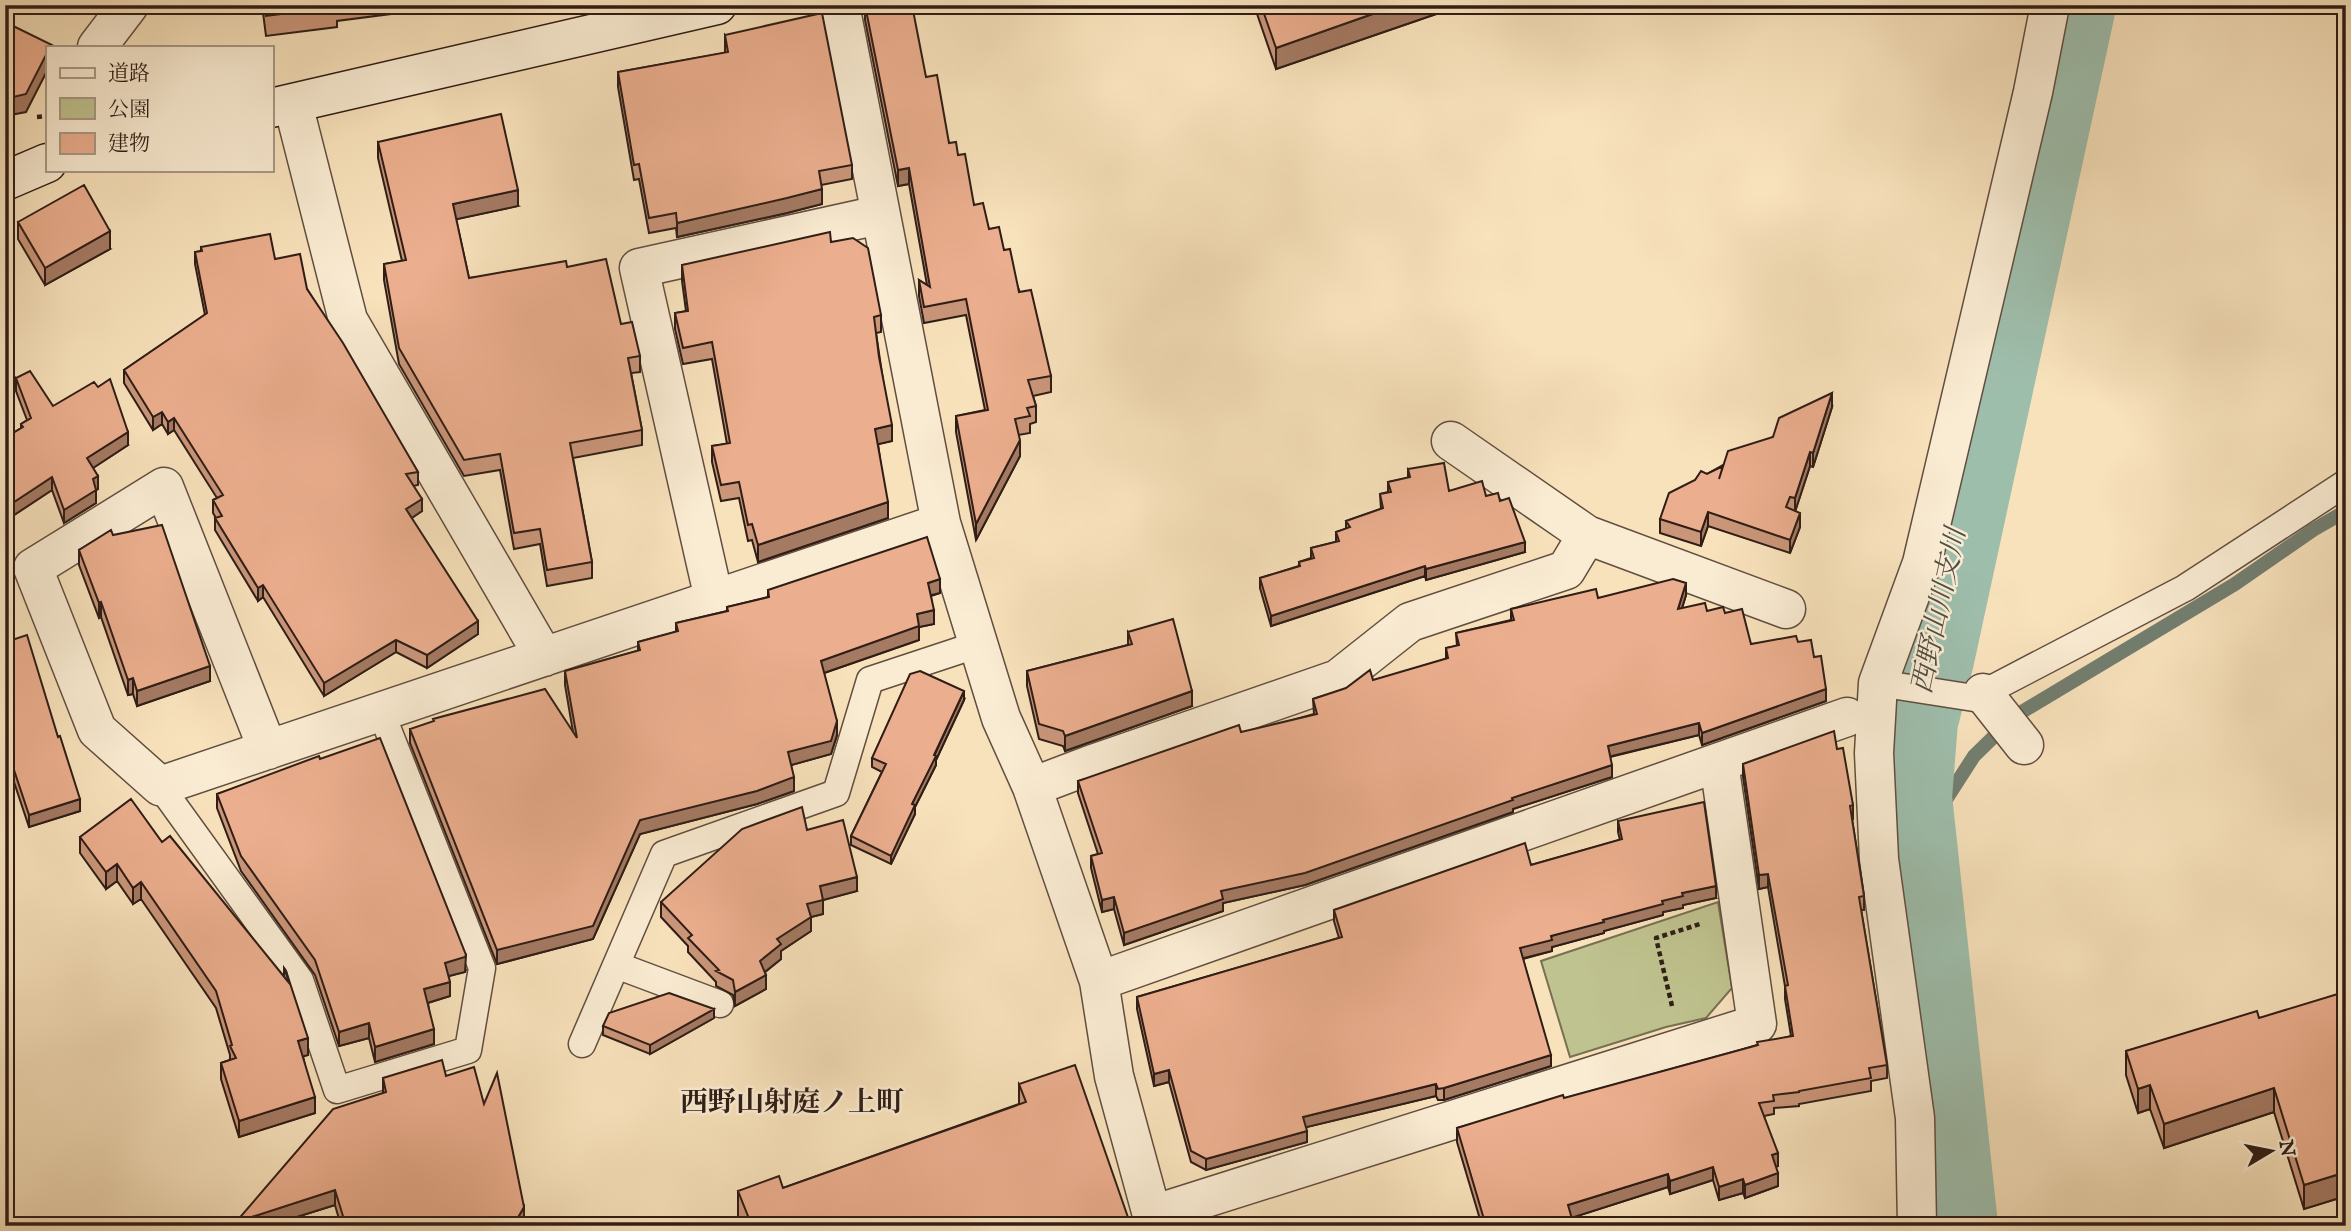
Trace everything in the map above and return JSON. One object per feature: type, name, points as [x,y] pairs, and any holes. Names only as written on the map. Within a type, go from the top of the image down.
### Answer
[{"type":"street","points":[[98,46],[129,5]]},
{"type":"street","points":[[544,657],[348,320],[282,106],[717,5]]},
{"type":"street","points":[[840,5],[941,523],[1001,718],[1032,787],[1099,981],[1114,1076],[1153,1221],[1757,1024],[1719,763]]},
{"type":"street","points":[[1917,1226],[1915,1118],[1879,859],[1874,752],[1878,683],[1922,563],[2033,92],[2050,5]]},
{"type":"street","points":[[5,181],[46,163]]},
{"type":"street","points":[[714,599],[639,268],[879,215]]},
{"type":"street","points":[[1451,440],[1587,535],[1786,609]]},
{"type":"street","points":[[268,750],[164,487],[33,568],[97,730],[160,786],[268,750],[544,657],[714,599],[941,523]]},
{"type":"street","points":[[1032,787],[1338,679],[1410,622],[1566,570],[1587,535]]},
{"type":"street","points":[[1983,694],[2024,745]]},
{"type":"street","points":[[1099,981],[1847,718]]},
{"type":"lane","points":[[1878,683],[1974,698],[2185,588],[2346,483]]},
{"type":"lane","points":[[582,1044],[664,854],[836,793],[870,680],[979,644]]},
{"type":"lane","points":[[160,786],[300,980],[337,1090],[468,1050],[482,968],[381,712]]},
{"type":"lane","points":[[616,965],[720,1004]]},
{"type":"path","points":[[1682,1047],[1656,938],[1741,910]]},
{"type":"green space","points":[[1718,902],[1732,988],[1706,1018],[1666,1027],[1570,1057],[1541,961]]},
{"type":"building","points":[[264,5],[337,5],[337,7],[266,16]]},
{"type":"building","points":[[865,5],[912,5],[926,77],[937,75],[949,143],[956,142],[958,155],[965,154],[974,205],[983,203],[989,229],[999,227],[1004,250],[1010,249],[1019,292],[1031,290],[1051,376],[1028,380],[1036,406],[1027,408],[1030,416],[1015,419],[1020,440],[976,524],[956,416],[988,410],[966,299],[924,307],[919,280],[930,287],[909,168],[898,170]]},
{"type":"building","points":[[1261,5],[1398,5],[1276,48]]},
{"type":"building","points":[[822,13],[852,165],[819,171],[822,189],[677,223],[676,213],[649,218],[639,164],[634,165],[618,72],[728,52],[725,35]]},
{"type":"building","points":[[5,22],[52,45],[46,46],[46,55],[26,94],[5,99]]},
{"type":"building","points":[[501,114],[518,190],[453,204],[469,278],[566,261],[567,267],[606,259],[621,324],[632,322],[640,356],[628,358],[642,430],[570,443],[592,562],[547,570],[540,529],[514,533],[500,454],[464,460],[399,348],[384,264],[406,260],[378,142]]},
{"type":"building","points":[[84,185],[110,231],[45,268],[18,222]]},
{"type":"building","points":[[830,232],[831,242],[853,238],[868,248],[881,315],[874,317],[892,425],[875,429],[888,502],[758,545],[752,524],[748,525],[739,482],[721,485],[712,446],[730,443],[712,342],[683,348],[675,313],[688,311],[682,265]]},
{"type":"building","points":[[270,234],[275,259],[300,254],[307,289],[343,343],[418,472],[406,474],[422,499],[406,509],[478,621],[427,655],[396,640],[324,683],[263,585],[258,588],[215,518],[222,516],[213,500],[223,495],[174,418],[168,422],[162,412],[153,417],[124,370],[207,313],[195,252],[202,251],[201,247]]},
{"type":"building","points":[[30,371],[53,406],[94,382],[98,387],[110,379],[128,432],[87,458],[98,476],[93,479],[96,490],[64,510],[52,477],[5,508],[5,438],[23,427],[21,424],[31,418],[16,378]]},
{"type":"building","points":[[1832,393],[1795,498],[1790,497],[1786,507],[1800,513],[1790,540],[1708,512],[1701,532],[1660,519],[1669,493],[1695,480],[1701,471],[1707,474],[1723,466],[1719,479],[1728,451],[1773,437],[1779,418]]},
{"type":"building","points":[[1444,463],[1449,491],[1482,481],[1486,496],[1498,493],[1500,501],[1509,498],[1525,542],[1426,569],[1425,566],[1271,616],[1260,578],[1300,566],[1299,562],[1314,558],[1311,548],[1339,541],[1336,532],[1350,527],[1346,521],[1383,508],[1380,494],[1391,492],[1388,482],[1410,477],[1408,469]]},
{"type":"building","points":[[162,525],[210,666],[137,691],[133,678],[128,680],[101,602],[99,603],[79,550],[111,530],[113,535]]},
{"type":"building","points":[[927,537],[940,579],[928,583],[934,610],[917,614],[919,626],[821,661],[837,721],[831,741],[788,752],[794,777],[757,791],[640,820],[593,926],[497,950],[410,729],[434,721],[433,719],[545,689],[577,738],[565,671],[640,650],[638,642],[678,631],[676,623],[728,611],[727,607],[769,597],[768,590]]},
{"type":"building","points":[[1673,579],[1686,583],[1678,609],[1705,603],[1707,611],[1723,607],[1725,613],[1742,609],[1751,644],[1796,636],[1798,642],[1811,640],[1814,657],[1821,656],[1826,689],[1702,733],[1699,723],[1608,746],[1612,765],[1305,873],[1221,891],[1223,899],[1124,933],[1114,897],[1102,900],[1091,856],[1102,853],[1078,781],[1239,725],[1241,732],[1317,714],[1313,699],[1346,688],[1370,670],[1373,680],[1448,658],[1446,648],[1459,645],[1456,633],[1514,620],[1511,609],[1596,589],[1598,598]]},
{"type":"building","points":[[1173,619],[1192,691],[1065,736],[1063,731],[1039,724],[1027,671],[1132,644],[1128,632]]},
{"type":"building","points":[[5,630],[9,641],[27,635],[80,799],[29,815],[5,743]]},
{"type":"building","points":[[920,671],[964,691],[891,856],[851,836],[886,764],[872,758],[910,674]]},
{"type":"building","points":[[1834,731],[1837,749],[1843,748],[1853,805],[1850,806],[1864,896],[1859,897],[1887,1065],[1869,1068],[1871,1078],[1773,1095],[1774,1101],[1759,1103],[1778,1153],[1772,1155],[1778,1173],[1745,1185],[1743,1179],[1719,1187],[1713,1167],[1670,1181],[1668,1174],[1568,1205],[1574,1226],[1486,1226],[1457,1128],[1563,1095],[1564,1098],[1758,1045],[1757,1042],[1793,1036],[1785,986],[1788,985],[1768,874],[1759,875],[1743,764]]},
{"type":"building","points":[[380,738],[466,955],[445,963],[450,982],[424,989],[434,1029],[375,1047],[369,1023],[339,1032],[315,960],[241,856],[217,794],[319,756],[320,759]]},
{"type":"building","points":[[131,799],[162,842],[170,836],[290,984],[284,968],[286,971],[308,1038],[298,1041],[315,1097],[239,1121],[221,1063],[236,1058],[230,1046],[232,1045],[216,991],[141,882],[133,888],[117,864],[106,872],[80,837]]},
{"type":"building","points":[[1704,802],[1716,886],[1682,893],[1683,896],[1662,901],[1663,904],[1551,936],[1552,940],[1520,948],[1551,1055],[1444,1088],[1438,1089],[1436,1084],[1303,1117],[1307,1131],[1206,1159],[1191,1151],[1169,1070],[1154,1074],[1137,997],[1342,937],[1334,910],[1525,843],[1531,865],[1622,839],[1618,821]]},
{"type":"building","points":[[802,807],[807,830],[843,820],[857,877],[820,886],[823,900],[807,904],[811,917],[777,939],[781,944],[760,961],[766,975],[735,992],[733,980],[716,971],[719,970],[688,938],[692,935],[661,902],[742,829]]},
{"type":"building","points":[[669,993],[714,1009],[650,1045],[603,1026],[609,1013]]},
{"type":"building","points":[[2341,993],[2346,1010],[2346,1172],[2304,1185],[2274,1088],[2164,1124],[2150,1085],[2138,1089],[2126,1051],[2257,1011],[2259,1018]]},
{"type":"building","points":[[442,1060],[446,1076],[474,1067],[484,1104],[497,1073],[524,1207],[513,1226],[346,1226],[335,1190],[236,1222],[333,1109],[386,1092],[383,1078]]},
{"type":"building","points":[[1075,1065],[1131,1226],[752,1226],[738,1191],[779,1176],[783,1188],[1026,1102],[1019,1084]]},
{"type":"waterway","name":"西野山川支川","points":[[1956,1226],[1910,797],[1916,721],[1932,659],[2074,5]]},
{"type":"waterway","points":[[1917,875],[1947,798],[1974,756],[2015,716],[2235,584],[2313,530],[2346,511]]},
{"type":"district","name":"西野山射庭ノ上町","points":[[792,1103]]}]
